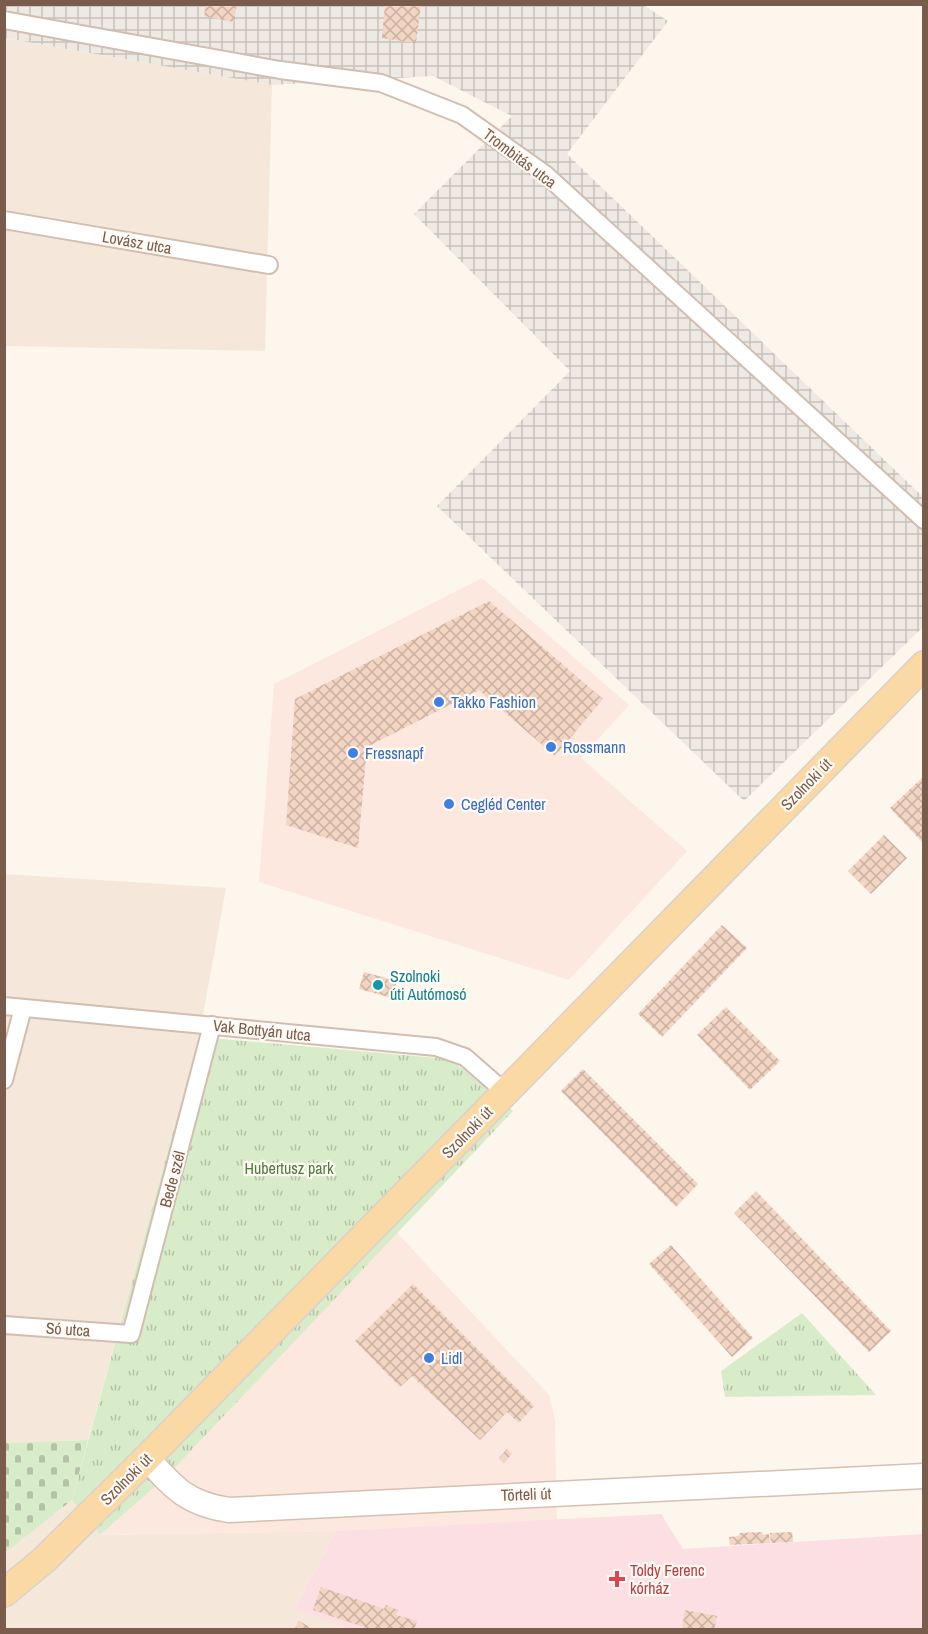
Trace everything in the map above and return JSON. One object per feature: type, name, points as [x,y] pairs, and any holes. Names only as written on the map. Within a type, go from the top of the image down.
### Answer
[{"type":"main road","name":"Szolnoki út","points":[[4,1593],[37,1567],[147,1458],[924,665]]},
{"type":"main road","name":"Törteli út","points":[[147,1458],[186,1496],[204,1506],[229,1510],[924,1476]]},
{"type":"street","name":"Trombitás utca","points":[[4,20],[269,68],[381,83],[462,115],[545,174],[924,520]]},
{"type":"street","name":"Lovász utca","points":[[4,220],[269,265]]},
{"type":"street","name":"Vak Bottyán utca","points":[[4,1006],[436,1047],[465,1057],[505,1092]]},
{"type":"street","points":[[4,1080],[23,1008]]},
{"type":"street","name":"Bede szél","points":[[131,1334],[212,1025]]},
{"type":"street","name":"Só utca","points":[[4,1325],[131,1334]]},
{"type":"shaded area","points":[[642,4],[668,21],[567,154],[923,497],[923,627],[744,801],[437,506],[570,371],[414,214],[512,116],[433,76],[272,85],[5,38],[4,5]]},
{"type":"shaded area","points":[[4,38],[272,85],[265,351],[5,346]]},
{"type":"shaded area","name":"Cegléd Center","points":[[482,578],[629,705],[581,758],[687,851],[569,980],[259,882],[274,684]]},
{"type":"shaded area","points":[[4,874],[226,888],[199,1037],[88,1440],[5,1443]]},
{"type":"shaded area","points":[[396,1232],[549,1395],[555,1420],[557,1520],[336,1531],[100,1535],[165,1478]]},
{"type":"shaded area","points":[[72,1500],[100,1535],[336,1531],[295,1609],[352,1629],[5,1630],[5,1553]]},
{"type":"shaded area","name":"Toldy Ferenc kórház","points":[[661,1514],[683,1549],[923,1534],[923,1629],[352,1630],[295,1609],[336,1531]]},
{"type":"green space","name":"Hubertusz park","points":[[199,1037],[448,1059],[474,1076],[513,1111],[165,1478],[100,1535],[72,1500]]},
{"type":"green space","points":[[802,1313],[876,1395],[725,1397],[721,1371]]},
{"type":"green space","points":[[88,1440],[72,1500],[5,1553],[5,1443]]},
{"type":"building","points":[[206,4],[237,4],[234,22],[204,16]]},
{"type":"building","points":[[385,4],[421,4],[416,43],[382,38]]},
{"type":"building","points":[[489,601],[603,699],[555,756],[479,690],[367,747],[358,848],[286,825],[295,699]]},
{"type":"building","points":[[924,776],[924,840],[922,842],[890,808]]},
{"type":"building","points":[[884,835],[907,858],[871,894],[848,871]]},
{"type":"building","points":[[722,925],[747,948],[662,1037],[638,1014]]},
{"type":"building","name":"Szolnoki úti Autómosó","points":[[364,972],[397,981],[392,998],[359,989]]},
{"type":"building","points":[[726,1007],[780,1061],[750,1090],[697,1035]]},
{"type":"building","points":[[583,1069],[698,1184],[676,1207],[561,1091]]},
{"type":"building","points":[[756,1191],[891,1331],[869,1352],[734,1213]]},
{"type":"building","points":[[671,1245],[753,1338],[732,1357],[649,1264]]},
{"type":"building","name":"Lidl","points":[[413,1284],[534,1406],[519,1423],[507,1412],[480,1440],[412,1376],[400,1387],[355,1341]]},
{"type":"building","points":[[507,1449],[512,1454],[504,1463],[499,1458]]},
{"type":"building","points":[[762,1532],[763,1535],[769,1534],[770,1543],[730,1545],[729,1537],[739,1536],[739,1533]]},
{"type":"building","points":[[792,1532],[793,1542],[771,1543],[770,1533]]},
{"type":"building","points":[[321,1587],[384,1609],[386,1605],[398,1610],[396,1615],[417,1621],[414,1630],[373,1630],[313,1610]]},
{"type":"building","points":[[685,1610],[717,1616],[714,1630],[682,1630]]},
{"type":"building","points":[[299,1621],[315,1630],[294,1630]]},
{"type":"place","name":"Takko Fashion","points":[[439,702]]},
{"type":"place","name":"Rossmann","points":[[551,747]]},
{"type":"place","name":"Fressnapf","points":[[353,753]]},
{"type":"place","name":"Cegléd Center","points":[[449,804]]},
{"type":"place","name":"Szolnoki úti Autómosó","points":[[378,985]]},
{"type":"place","name":"Lidl","points":[[429,1358]]},
{"type":"place","name":"Toldy Ferenc kórház","points":[[617,1579]]}]
